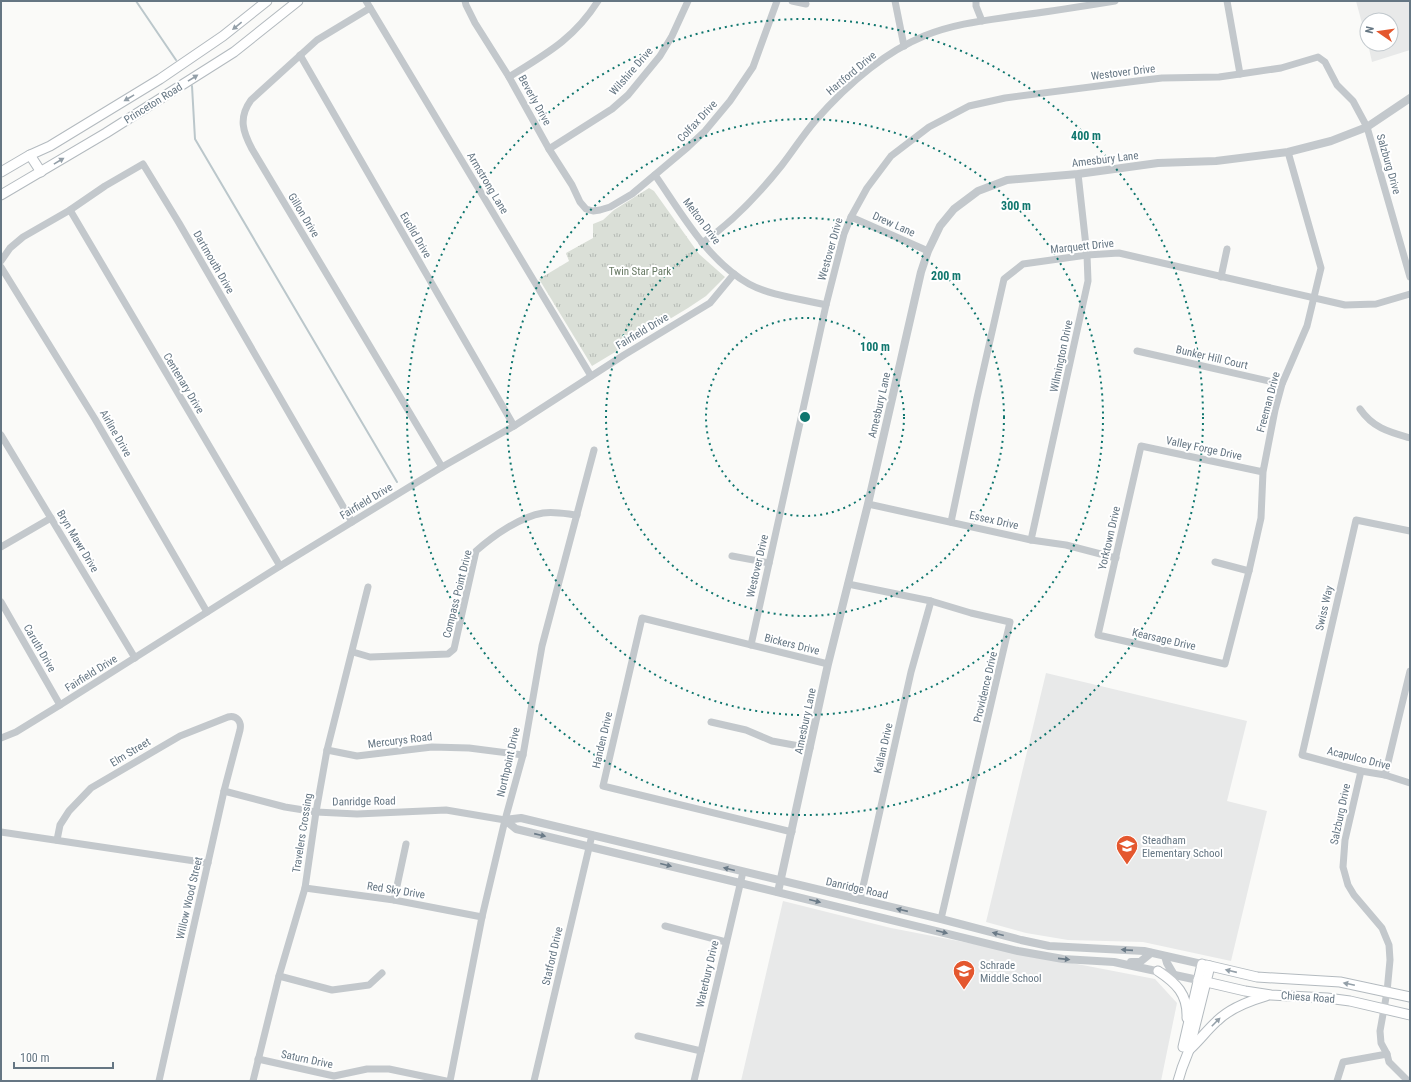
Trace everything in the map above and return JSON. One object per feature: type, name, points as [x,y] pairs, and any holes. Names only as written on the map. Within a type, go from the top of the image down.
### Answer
[{"type":"main road","name":"Princeton Road","points":[[1,172],[30,155],[50,146],[160,79],[223,36],[267,1]]},
{"type":"main road","name":"Princeton Road","points":[[1,195],[92,141],[234,52],[285,5],[298,1]]},
{"type":"main road","points":[[160,79],[168,93]]},
{"type":"main road","points":[[83,126],[92,141]]},
{"type":"main road","points":[[30,155],[41,172]]},
{"type":"main road","points":[[1182,1068],[1183,1048],[1186,1035],[1206,965]]},
{"type":"main road","name":"Chiesa Road","points":[[1206,965],[1256,977],[1340,982],[1410,997]]},
{"type":"main road","points":[[1158,971],[1172,981],[1179,988],[1183,996],[1187,1012],[1186,1035]]},
{"type":"main road","points":[[1178,1081],[1188,1050],[1202,981]]},
{"type":"main road","name":"Chiesa Road","points":[[1202,981],[1245,991],[1271,995],[1350,1001],[1410,1015]]},
{"type":"main road","points":[[1188,1050],[1216,1021],[1229,1012],[1249,1001],[1271,995]]},
{"type":"street","name":"Armstrong Lane","points":[[366,1],[591,376]]},
{"type":"street","name":"Beverly Drive","points":[[465,1],[475,23],[509,77],[549,149],[572,185],[580,202],[586,209]]},
{"type":"street","points":[[509,77],[553,50],[566,39],[590,14],[598,1]]},
{"type":"street","name":"Wilshire Drive","points":[[549,149],[612,109],[628,95],[660,56],[679,22],[688,1]]},
{"type":"street","name":"Colfax Drive","points":[[586,209],[600,210],[610,207],[632,194],[705,131],[730,101],[753,67],[777,1]]},
{"type":"street","points":[[792,1],[806,4]]},
{"type":"street","points":[[895,1],[904,46]]},
{"type":"street","points":[[976,1],[976,6],[982,21]]},
{"type":"street","points":[[1062,1],[1062,9]]},
{"type":"street","name":"Hartford Drive","points":[[702,243],[720,230],[753,198],[782,165],[814,122],[825,110],[871,68],[904,46],[924,36],[939,31],[982,21],[1115,1]]},
{"type":"street","points":[[1227,1],[1240,74]]},
{"type":"street","name":"Gillon Drive","points":[[370,8],[317,40],[250,100],[246,106],[243,117],[246,136],[442,467]]},
{"type":"street","name":"Euclid Drive","points":[[300,55],[514,426]]},
{"type":"street","name":"Westover Drive","points":[[750,645],[826,305],[844,234],[851,217],[867,188],[890,156],[929,127],[969,106],[1005,98],[1162,78],[1219,77],[1281,68],[1318,57],[1325,62],[1337,85],[1353,101],[1367,127]]},
{"type":"street","name":"Amesbury Lane","points":[[778,892],[828,664],[868,504],[921,272],[928,251],[940,226],[954,209],[978,191],[1007,180],[1078,174],[1158,164],[1216,161],[1288,152],[1331,140],[1367,127],[1410,98]]},
{"type":"street","name":"Salzburg Drive","points":[[1367,127],[1410,277]]},
{"type":"street","name":"Freeman Drive","points":[[1225,664],[1261,518],[1263,472],[1274,410],[1282,384],[1306,326],[1321,268],[1288,152]]},
{"type":"street","name":"Dartmouth Drive","points":[[1,261],[10,248],[23,238],[70,210],[105,186],[143,164],[179,223],[352,522]]},
{"type":"street","name":"Wilmington Drive","points":[[1031,540],[1087,285],[1087,255],[1078,174]]},
{"type":"street","name":"Melton Drive","points":[[655,175],[702,243],[734,274],[750,284],[771,292],[826,305]]},
{"type":"street","name":"Centenary Drive","points":[[70,210],[280,566]]},
{"type":"street","name":"Drew Lane","points":[[851,217],[928,251]]},
{"type":"street","points":[[1221,277],[1227,248]]},
{"type":"street","name":"Marquett Drive","points":[[951,522],[1004,278],[1023,264],[1087,255],[1119,253],[1345,305],[1376,304],[1410,294]]},
{"type":"street","name":"Airline Drive","points":[[1,267],[91,412],[207,612]]},
{"type":"street","name":"Fairfield Drive","points":[[1,738],[16,732],[60,706],[280,566],[442,467],[514,426],[591,376],[710,303],[734,274]]},
{"type":"street","name":"Bunker Hill Court","points":[[1137,351],[1282,384]]},
{"type":"street","points":[[1360,409],[1366,419],[1382,429],[1410,438]]},
{"type":"street","name":"Bryn Mawr Drive","points":[[2,437],[135,658]]},
{"type":"street","name":"Valley Forge Drive","points":[[1141,446],[1263,472]]},
{"type":"street","name":"Yorktown Drive","points":[[1098,635],[1141,446]]},
{"type":"street","name":"Northpoint Drive","points":[[450,1081],[482,917],[505,820],[523,755],[542,646],[578,515],[594,450]]},
{"type":"street","name":"Essex Drive","points":[[868,504],[1031,540],[1066,545],[1116,558]]},
{"type":"street","name":"Compass Point Drive","points":[[352,652],[370,657],[448,654],[454,649],[476,551],[487,541],[524,518],[544,513],[578,515]]},
{"type":"street","points":[[1,547],[51,518]]},
{"type":"street","name":"Swiss Way","points":[[1302,755],[1356,520],[1410,531]]},
{"type":"street","points":[[732,556],[769,563]]},
{"type":"street","points":[[1215,562],[1249,571]]},
{"type":"street","name":"Providence Drive","points":[[848,584],[931,601],[971,614],[1010,622],[941,919]]},
{"type":"street","name":"Travelers Crossing","points":[[253,1081],[279,976],[305,888],[327,750],[368,587]]},
{"type":"street","name":"Kallan Drive","points":[[860,900],[911,672],[931,601]]},
{"type":"street","name":"Caruth Drive","points":[[1,602],[60,706]]},
{"type":"street","name":"Handen Drive","points":[[750,645],[642,618],[602,786],[792,832]]},
{"type":"street","name":"Kearsage Drive","points":[[1098,635],[1225,664]]},
{"type":"street","name":"Bickers Drive","points":[[750,645],[828,664]]},
{"type":"street","points":[[1385,775],[1410,671]]},
{"type":"street","name":"Elm Street","points":[[56,840],[60,825],[69,811],[91,788],[180,736],[228,717],[234,717],[239,720]]},
{"type":"street","name":"Willow Wood Street","points":[[159,1081],[224,792],[240,730],[241,723],[239,720]]},
{"type":"street","points":[[711,722],[746,730],[772,741],[810,748]]},
{"type":"street","name":"Mercurys Road","points":[[327,750],[356,756],[432,746],[469,748],[523,755]]},
{"type":"street","name":"Acapulco Drive","points":[[1302,755],[1361,771],[1385,775],[1410,783]]},
{"type":"street","name":"Salzburg Drive","points":[[1361,771],[1345,840],[1343,867],[1348,885],[1354,895],[1382,928],[1389,945],[1390,960],[1387,992],[1380,1032],[1381,1043],[1387,1054],[1389,1062],[1408,1081]]},
{"type":"street","name":"Danridge Road","points":[[224,792],[285,807],[316,812],[357,814],[446,810],[505,820],[521,818],[941,919],[1021,940],[1049,946],[1144,951],[1206,965]]},
{"type":"street","name":"Danridge Road","points":[[505,820],[516,829],[1034,955],[1063,959],[1114,962],[1202,981]]},
{"type":"street","points":[[1,832],[208,863]]},
{"type":"street","name":"Statford Drive","points":[[534,1081],[592,835]]},
{"type":"street","points":[[394,900],[406,844]]},
{"type":"street","name":"Waterbury Drive","points":[[694,1081],[742,872]]},
{"type":"street","name":"Red Sky Drive","points":[[305,888],[394,900],[482,917]]},
{"type":"street","points":[[665,926],[726,942]]},
{"type":"street","points":[[1114,962],[1140,962],[1151,953]]},
{"type":"street","points":[[1166,956],[1167,963],[1174,975]]},
{"type":"street","points":[[279,976],[332,990],[369,985],[382,973]]},
{"type":"street","points":[[638,1036],[701,1051]]},
{"type":"street","points":[[1337,1081],[1343,1062],[1387,1054]]},
{"type":"street","name":"Saturn Drive","points":[[258,1059],[334,1076],[368,1069],[389,1069],[446,1081]]},
{"type":"shaded area","points":[[1356,1],[1410,1],[1410,50],[1372,62],[1370,52],[1399,52],[1399,12],[1359,12]]},
{"type":"shaded area","name":"Steadham Elementary School","points":[[1046,673],[1247,721],[1227,801],[1267,811],[1231,961],[1143,942],[1068,940],[1026,933],[986,922]]},
{"type":"shaded area","name":"Schrade Middle School","points":[[783,901],[891,928],[1155,979],[1177,1003],[1161,1081],[741,1081]]},
{"type":"green space","name":"Twin Star Park","points":[[649,188],[654,191],[699,254],[725,277],[706,296],[592,366],[539,279],[569,261],[566,253],[593,238],[593,224],[603,220],[614,210]]},
{"type":"waterway","points":[[136,1],[176,60]]},
{"type":"waterway","points":[[192,86],[195,139],[397,482]]},
{"type":"place","name":"Steadham Elementary School","points":[[1127,866]]},
{"type":"place","name":"Schrade Middle School","points":[[964,990]]}]
